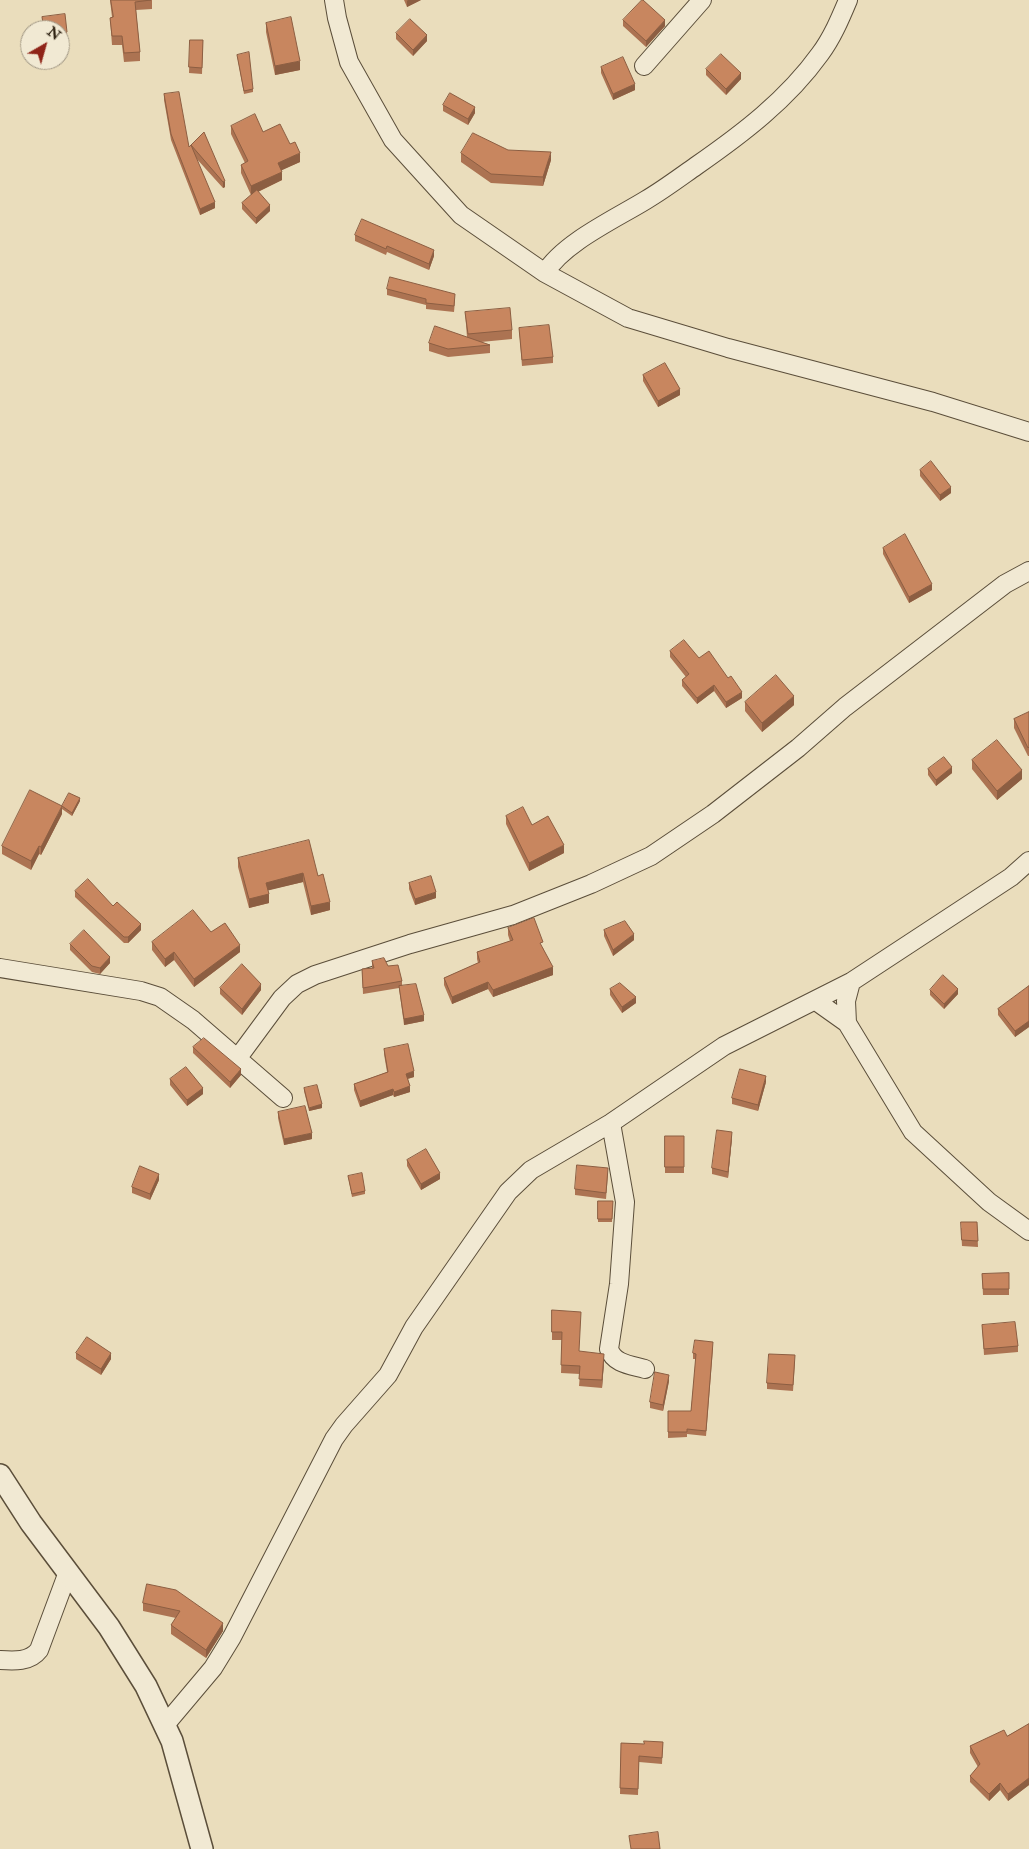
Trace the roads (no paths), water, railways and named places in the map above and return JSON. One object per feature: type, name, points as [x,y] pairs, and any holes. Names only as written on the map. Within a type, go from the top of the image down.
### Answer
[{"type":"street","points":[[324,0],[337,18]]},
{"type":"street","points":[[334,0],[349,62],[393,140],[461,215],[545,273],[628,318],[728,348],[933,402],[1029,432]]},
{"type":"street","points":[[644,66],[702,0]]},
{"type":"street","points":[[545,273],[555,259],[576,242],[655,195],[736,139],[768,111],[821,54],[835,30],[848,0]]},
{"type":"street","points":[[237,1059],[282,998],[297,984],[315,974],[410,944],[513,915],[591,884],[650,856],[713,814],[798,748],[845,707],[1005,584],[1029,571]]},
{"type":"street","points":[[165,1725],[213,1668],[232,1637],[334,1439],[388,1375],[414,1327],[508,1192],[531,1170],[611,1123],[724,1046],[851,982],[1011,877],[1029,861]]},
{"type":"street","points":[[0,968],[141,991],[160,997],[193,1020],[283,1098]]},
{"type":"street","points":[[847,1023],[847,990],[851,982]]},
{"type":"street","points":[[816,1000],[847,1023],[913,1132],[989,1202],[1029,1231]]},
{"type":"street","points":[[611,1123],[625,1202],[619,1284],[609,1349],[611,1354],[620,1362],[645,1369]]},
{"type":"street","points":[[0,1476],[31,1523],[109,1627],[146,1686],[172,1741],[202,1849]]},
{"type":"street","points":[[0,1660],[18,1660],[31,1657],[39,1650],[68,1572]]}]
